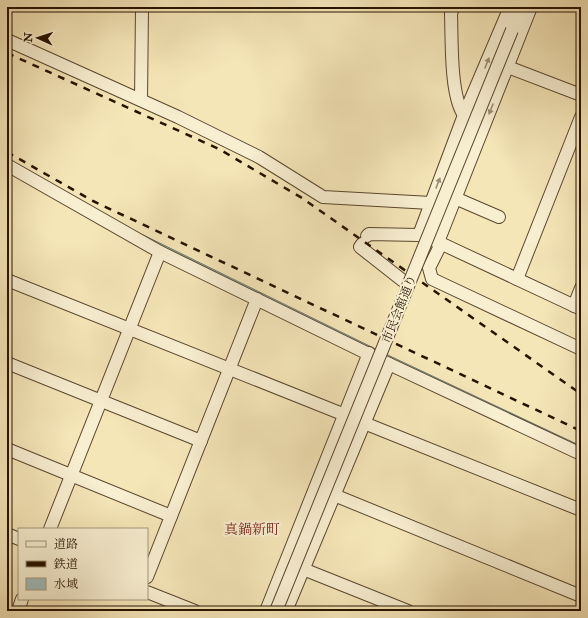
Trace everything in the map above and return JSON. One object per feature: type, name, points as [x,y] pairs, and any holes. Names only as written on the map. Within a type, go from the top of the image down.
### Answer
[{"type":"street","points":[[141,100],[142,7]]},
{"type":"street","points":[[453,7],[451,14],[453,72],[459,109],[464,115]]},
{"type":"street","points":[[419,235],[464,115],[510,7]]},
{"type":"street","name":"市民会館通り","points":[[276,611],[521,7]]},
{"type":"street","points":[[531,7],[455,198],[440,243],[429,268],[432,279],[581,349]]},
{"type":"street","points":[[7,40],[141,100],[259,157],[323,197],[431,203]]},
{"type":"street","points":[[508,67],[581,95]]},
{"type":"street","points":[[517,279],[581,116]]},
{"type":"street","points":[[7,165],[160,252],[389,364],[581,454]]},
{"type":"street","points":[[455,198],[499,217]]},
{"type":"street","points":[[402,280],[360,247],[369,234],[419,235],[440,243],[577,308],[581,288]]},
{"type":"street","points":[[50,528],[160,252]]},
{"type":"street","points":[[7,280],[345,415]]},
{"type":"street","points":[[148,574],[257,299]]},
{"type":"street","points":[[266,611],[369,353]]},
{"type":"street","points":[[7,363],[201,441]]},
{"type":"street","points":[[286,611],[389,364]]},
{"type":"street","points":[[364,423],[581,510]]},
{"type":"street","points":[[7,449],[171,516]]},
{"type":"street","points":[[334,495],[581,596]]},
{"type":"street","points":[[7,534],[18,539]]},
{"type":"street","points":[[303,569],[408,611]]},
{"type":"street","points":[[148,592],[195,611]]},
{"type":"street","points":[[18,611],[22,600]]},
{"type":"water","points":[[131,229],[392,357],[581,446],[581,451],[161,250]]},
{"type":"railway","points":[[7,53],[219,149],[302,198],[581,394]]},
{"type":"railway","points":[[7,152],[93,201],[581,431]]},
{"type":"district","name":"真鍋新町","points":[[252,529]]}]
